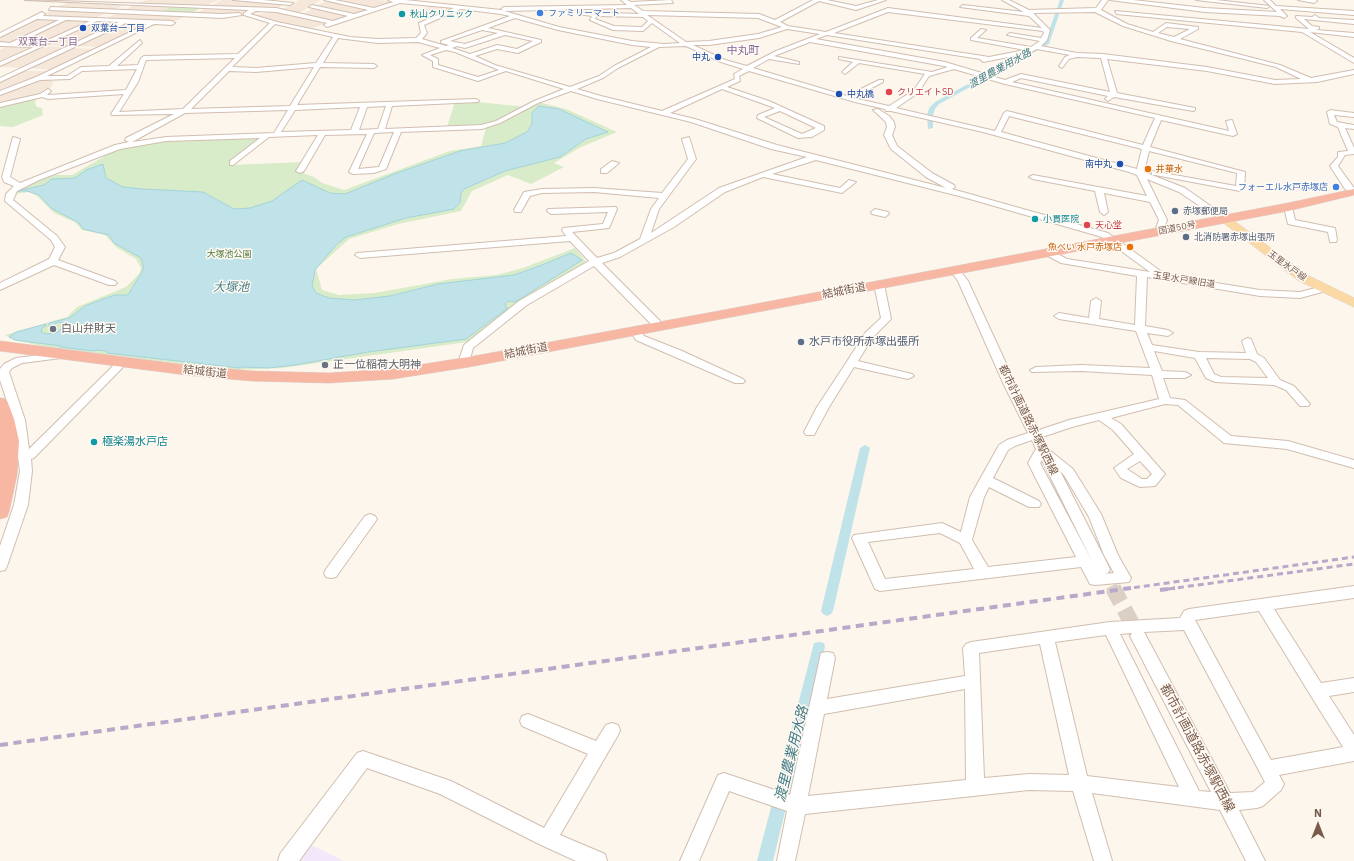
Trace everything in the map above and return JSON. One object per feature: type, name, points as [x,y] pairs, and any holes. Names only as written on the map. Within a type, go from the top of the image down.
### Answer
[{"type":"highway","name":"国道50号","points":[[1047,252],[1288,207],[1354,192]]},
{"type":"highway","name":"結城街道","points":[[0,346],[223,374],[309,379],[393,374],[468,362],[635,331],[1047,252]]},
{"type":"highway","points":[[0,356],[34,351]]},
{"type":"highway","points":[[0,403],[6,419],[10,441],[8,475],[0,512]]},
{"type":"main road","name":"玉里水戸線","points":[[1226,219],[1292,271],[1323,289],[1354,303]]},
{"type":"street","points":[[28,0],[276,10],[334,23]]},
{"type":"street","points":[[0,64],[142,0]]},
{"type":"street","points":[[236,0],[292,1]]},
{"type":"street","points":[[327,0],[376,9]]},
{"type":"street","points":[[391,0],[495,12],[516,16],[570,31],[632,43],[659,45],[709,43],[759,36],[787,27]]},
{"type":"street","points":[[776,22],[816,0]]},
{"type":"street","points":[[820,0],[856,8],[883,0]]},
{"type":"street","points":[[1005,0],[1029,13],[1046,30]]},
{"type":"street","points":[[963,7],[1029,13],[1096,10],[1100,9],[1105,0]]},
{"type":"street","points":[[1113,0],[1165,4],[1221,11],[1282,14]]},
{"type":"street","points":[[1199,0],[1354,13]]},
{"type":"street","points":[[1267,0],[1273,7],[1301,29],[1354,61]]},
{"type":"street","points":[[1289,0],[1293,9]]},
{"type":"street","points":[[1301,0],[1313,0],[1318,10]]},
{"type":"street","points":[[276,10],[292,1]]},
{"type":"street","points":[[310,30],[403,1]]},
{"type":"street","points":[[0,35],[67,2]]},
{"type":"street","points":[[495,12],[511,8],[671,2]]},
{"type":"street","points":[[628,3],[651,21],[686,44],[717,58],[771,76],[870,104],[997,133],[1140,172],[1240,188],[1241,172],[1007,113],[997,133]]},
{"type":"street","points":[[298,15],[318,4]]},
{"type":"street","points":[[35,17],[175,23],[206,7]]},
{"type":"street","points":[[312,7],[355,16]]},
{"type":"street","points":[[569,7],[570,11],[578,14],[596,15],[754,15]]},
{"type":"street","points":[[418,40],[424,33],[421,24],[459,8]]},
{"type":"street","points":[[51,9],[222,16],[246,14],[276,23],[336,36],[378,41],[418,40],[446,49],[471,60],[479,60],[507,49]]},
{"type":"street","points":[[246,14],[255,9]]},
{"type":"street","points":[[663,114],[724,88],[738,80],[736,75],[750,69],[768,57],[888,10],[1046,30]]},
{"type":"street","points":[[1096,10],[1125,25],[1173,40],[1278,66],[1310,80]]},
{"type":"street","points":[[1309,10],[1317,19]]},
{"type":"street","points":[[743,11],[787,27],[990,59]]},
{"type":"street","points":[[1221,11],[1223,21]]},
{"type":"street","points":[[1117,12],[1223,21],[1354,35]]},
{"type":"street","points":[[596,15],[592,19],[613,28],[643,29],[651,21]]},
{"type":"street","points":[[506,33],[465,46],[443,42],[516,16]]},
{"type":"street","points":[[625,16],[634,23],[630,28]]},
{"type":"street","points":[[1354,22],[1298,17],[1311,28],[1354,31]]},
{"type":"street","points":[[0,49],[66,18]]},
{"type":"street","points":[[0,80],[127,21]]},
{"type":"street","points":[[0,93],[54,71],[153,22]]},
{"type":"street","points":[[0,188],[19,185],[118,147],[154,126],[185,111],[272,24]]},
{"type":"street","points":[[1153,34],[1166,25],[1196,28],[1173,40]]},
{"type":"street","points":[[471,60],[497,47],[518,51],[539,41],[481,28]]},
{"type":"street","points":[[984,30],[973,39],[1077,55],[1103,56],[1230,72],[1275,82],[1310,80],[1354,72]]},
{"type":"street","points":[[840,58],[930,73],[1037,48],[1044,40],[1046,30]]},
{"type":"street","points":[[1010,35],[1044,40]]},
{"type":"street","points":[[276,135],[336,36]]},
{"type":"street","points":[[809,40],[957,67],[1005,82],[1233,134],[1230,122]]},
{"type":"street","points":[[111,68],[140,42]]},
{"type":"street","points":[[0,44],[100,48]]},
{"type":"street","points":[[457,44],[425,55],[436,60],[435,66],[478,79],[504,70]]},
{"type":"street","points":[[118,147],[152,140],[482,127],[498,122],[531,104],[601,77],[616,67],[659,45]]},
{"type":"street","points":[[1220,57],[1228,54]]},
{"type":"street","points":[[1062,66],[1067,58],[1077,55]]},
{"type":"street","points":[[241,56],[144,58],[135,82],[114,114],[476,101]]},
{"type":"street","points":[[1103,56],[1114,93],[1113,95]]},
{"type":"street","points":[[768,57],[797,63],[771,76]]},
{"type":"street","points":[[1239,61],[1245,58]]},
{"type":"street","points":[[479,60],[504,70],[540,79],[599,98],[692,120],[774,146],[820,157],[886,176],[966,195],[1104,235],[1163,277]]},
{"type":"street","points":[[845,72],[857,61]]},
{"type":"street","points":[[1210,63],[1218,64]]},
{"type":"street","points":[[228,68],[256,70],[319,65],[374,66]]},
{"type":"street","points":[[449,70],[464,65]]},
{"type":"street","points":[[38,78],[68,78],[81,69],[141,67]]},
{"type":"street","points":[[0,68],[54,71]]},
{"type":"street","points":[[882,114],[916,92],[922,80],[930,73]]},
{"type":"street","points":[[1005,82],[1021,76],[1113,95],[1193,109]]},
{"type":"street","points":[[0,105],[42,95],[52,88],[58,79]]},
{"type":"street","points":[[848,98],[881,81]]},
{"type":"street","points":[[724,88],[767,102],[821,128],[809,135],[801,136],[760,118],[760,116],[779,109]]},
{"type":"street","points":[[42,95],[126,95]]},
{"type":"street","points":[[58,102],[126,95]]},
{"type":"street","points":[[1102,104],[1113,95]]},
{"type":"street","points":[[381,132],[390,103]]},
{"type":"street","points":[[354,132],[365,104]]},
{"type":"street","points":[[870,104],[890,122],[891,127],[888,135],[894,147],[930,176],[966,195]]},
{"type":"street","points":[[1354,115],[1330,112],[1334,124],[1354,127]]},
{"type":"street","points":[[1159,117],[1146,148],[1140,172],[1163,220],[1159,231]]},
{"type":"street","points":[[1341,126],[1352,152],[1341,154],[1342,157],[1334,166],[1348,187],[1354,192]]},
{"type":"street","points":[[371,132],[353,172],[382,169],[398,131]]},
{"type":"street","points":[[300,171],[323,134]]},
{"type":"street","points":[[233,163],[266,136]]},
{"type":"street","points":[[16,139],[6,176],[7,180],[19,185]]},
{"type":"street","points":[[644,239],[655,209],[692,159],[686,139]]},
{"type":"street","points":[[468,362],[464,360],[468,347],[523,303],[594,262],[617,255],[644,239],[671,226],[722,190],[762,174],[801,161],[820,157]]},
{"type":"street","points":[[604,171],[616,163]]},
{"type":"street","points":[[1140,172],[1182,190],[1226,219]]},
{"type":"street","points":[[762,174],[842,191],[852,182]]},
{"type":"street","points":[[1033,177],[1154,200]]},
{"type":"street","points":[[0,286],[36,271],[53,261],[60,247],[57,242],[9,201],[10,194],[19,185]]},
{"type":"street","points":[[518,210],[527,194],[542,191],[594,190],[664,196]]},
{"type":"street","points":[[1099,190],[1104,212]]},
{"type":"street","points":[[1288,207],[1291,222],[1332,230],[1333,240]]},
{"type":"street","points":[[551,211],[613,209],[606,226],[566,230],[594,262],[659,326]]},
{"type":"street","points":[[875,212],[885,214]]},
{"type":"street","points":[[360,255],[572,238]]},
{"type":"street","name":"玉里水戸線旧道","points":[[1047,252],[1064,261],[1274,294],[1300,295],[1323,289]]},
{"type":"street","points":[[53,261],[112,283]]},
{"type":"street","name":"都市計画道路赤塚駅西線","points":[[955,270],[963,281],[1034,435],[1103,569]]},
{"type":"street","points":[[1142,273],[1140,328],[1157,373],[1159,385],[1165,401]]},
{"type":"street","points":[[810,432],[823,407],[869,335],[886,319],[879,284]]},
{"type":"street","points":[[1094,321],[1096,301]]},
{"type":"street","points":[[1059,316],[1168,333]]},
{"type":"street","points":[[635,331],[640,338],[678,353],[739,381]]},
{"type":"street","points":[[1247,341],[1252,356]]},
{"type":"street","points":[[1147,347],[1199,355],[1252,356],[1260,360],[1276,382]]},
{"type":"street","points":[[0,566],[22,505],[26,471],[19,420],[3,372],[8,366],[20,360],[64,355]]},
{"type":"street","points":[[1199,355],[1210,376],[1219,380],[1276,382],[1290,388],[1304,404]]},
{"type":"street","points":[[25,456],[30,455],[123,362]]},
{"type":"street","points":[[852,363],[908,376]]},
{"type":"street","points":[[1036,370],[1081,368],[1185,375]]},
{"type":"street","points":[[966,540],[977,497],[1003,448],[1011,443],[1069,424],[1165,401],[1181,402],[1188,406],[1228,440],[1288,445],[1354,464]]},
{"type":"street","points":[[1102,417],[1117,426],[1141,455]]},
{"type":"street","points":[[1042,450],[1069,472],[1096,517],[1111,555],[1124,578],[1095,580],[1034,463],[1042,450]]},
{"type":"street","points":[[986,480],[1034,504]]},
{"type":"street","points":[[331,573],[370,519]]},
{"type":"street","points":[[984,573],[966,540],[942,528],[859,538],[880,585],[984,573],[1084,561]]},
{"type":"street","points":[[689,861],[724,781],[797,806],[1030,782],[1080,783],[1226,802],[1257,800],[1275,784],[1188,624],[1187,619],[1189,615],[1264,606],[1354,592]]},
{"type":"street","points":[[1264,606],[1354,751],[1267,769]]},
{"type":"street","points":[[975,787],[971,648],[1110,628],[1188,624]]},
{"type":"street","points":[[1110,628],[1193,797]]},
{"type":"street","name":"都市計画道路赤塚駅西線","points":[[1138,636],[1256,861]]},
{"type":"street","points":[[1046,638],[1080,783],[1103,861]]},
{"type":"street","points":[[786,861],[827,658]]},
{"type":"street","points":[[818,708],[973,681]]},
{"type":"street","points":[[1317,691],[1354,685]]},
{"type":"street","points":[[528,722],[600,751]]},
{"type":"street","points":[[548,839],[612,730]]},
{"type":"street","points":[[287,861],[363,759],[445,787],[548,839],[598,861]]},
{"type":"shaded area","points":[[147,0],[218,0],[206,6],[139,3]]},
{"type":"shaded area","points":[[222,0],[284,4],[276,9],[210,6]]},
{"type":"shaded area","points":[[299,0],[321,0],[298,14],[280,11]]},
{"type":"shaded area","points":[[332,0],[378,0],[396,2],[376,8]]},
{"type":"shaded area","points":[[326,1],[371,10],[356,15],[314,7]]},
{"type":"shaded area","points":[[67,3],[124,5],[111,11],[54,9]]},
{"type":"shaded area","points":[[134,5],[171,7],[157,13],[121,12]]},
{"type":"shaded area","points":[[430,6],[454,9],[441,15],[415,12]]},
{"type":"shaded area","points":[[207,8],[251,10],[243,14],[223,16],[194,14]]},
{"type":"shaded area","points":[[313,8],[351,16],[335,22],[301,15]]},
{"type":"shaded area","points":[[54,10],[108,12],[93,19],[39,16]]},
{"type":"shaded area","points":[[276,12],[329,23],[309,29],[277,23],[253,15]]},
{"type":"shaded area","points":[[118,13],[187,16],[173,22],[104,19]]},
{"type":"shaded area","points":[[35,18],[61,19],[11,43],[0,43],[0,36]]},
{"type":"shaded area","points":[[65,20],[91,20],[36,45],[16,44]]},
{"type":"shaded area","points":[[101,21],[122,22],[69,46],[47,45]]},
{"type":"shaded area","points":[[127,22],[149,23],[100,47],[76,46]]},
{"type":"shaded area","points":[[10,45],[33,46],[0,61],[0,50]]},
{"type":"shaded area","points":[[44,46],[67,47],[21,68],[0,67]]},
{"type":"shaded area","points":[[72,48],[95,49],[51,70],[29,68]]},
{"type":"shaded area","points":[[24,71],[48,71],[0,92],[0,81]]},
{"type":"shaded area","points":[[40,79],[54,81],[50,89],[41,94],[0,104],[0,94]]},
{"type":"shaded area","points":[[309,844],[344,861],[295,861]]},
{"type":"green space","points":[[171,7],[201,8],[189,14],[157,13]]},
{"type":"green space","points":[[37,97],[35,103],[37,107],[42,108],[43,115],[13,127],[0,126],[0,106]]},
{"type":"green space","name":"大塚池","points":[[455,102],[478,102],[526,107],[538,102],[566,109],[617,132],[579,148],[554,163],[564,167],[531,184],[508,175],[472,191],[461,211],[398,224],[349,239],[316,269],[322,290],[339,295],[375,293],[452,279],[496,275],[523,268],[575,248],[587,263],[467,342],[282,368],[233,370],[46,347],[14,340],[5,335],[67,317],[77,307],[126,287],[139,274],[141,268],[136,259],[116,247],[105,235],[82,230],[75,222],[54,213],[36,195],[29,192],[13,194],[22,186],[47,175],[72,175],[122,146],[147,142],[253,137],[259,139],[231,165],[303,162],[303,171],[305,174],[314,177],[322,183],[344,190],[450,151],[481,146],[486,128],[447,127]]},
{"type":"water","name":"大塚池","points":[[539,106],[559,109],[608,132],[586,139],[560,157],[505,171],[464,189],[461,193],[460,203],[454,209],[406,218],[346,237],[336,245],[315,270],[312,286],[316,293],[329,298],[354,300],[390,296],[438,284],[514,275],[571,253],[582,260],[515,302],[508,301],[505,304],[505,307],[508,308],[466,339],[368,352],[295,365],[268,368],[240,368],[107,353],[107,351],[60,347],[61,346],[15,340],[9,337],[16,332],[46,324],[46,326],[42,328],[41,332],[47,334],[56,333],[67,324],[59,322],[49,326],[49,323],[69,318],[85,306],[103,299],[115,295],[128,295],[143,270],[141,258],[114,243],[109,235],[83,229],[79,223],[51,208],[39,195],[27,191],[18,191],[44,185],[52,179],[75,178],[86,170],[103,164],[106,178],[123,187],[203,192],[234,209],[250,208],[272,201],[302,180],[330,193],[345,194],[394,174],[460,151],[505,143],[527,132],[532,124],[532,113]]},
{"type":"waterway","name":"渡里農業用水路","points":[[930,128],[930,115],[932,108],[937,103],[1047,43],[1062,0]]},
{"type":"waterway","name":"渡里農業用水路","points":[[827,611],[865,448]]},
{"type":"waterway","name":"渡里農業用水路","points":[[765,861],[819,647]]},
{"type":"tunnel","points":[[1103,570],[1113,589]]},
{"type":"tunnel","points":[[1113,588],[1138,635]]},
{"type":"railway","points":[[1124,589],[1354,557]]},
{"type":"railway","points":[[1168,589],[1354,564]]},
{"type":"railway","points":[[0,745],[1131,588]]},
{"type":"railway","points":[[1160,590],[1175,588]]},
{"type":"place","name":"ファミリーマート","points":[[540,13]]},
{"type":"place","name":"秋山クリニック","points":[[402,14]]},
{"type":"place","name":"双葉台一丁目","points":[[83,28]]},
{"type":"place","name":"中丸","points":[[718,57]]},
{"type":"place","name":"クリエイトSD","points":[[889,92]]},
{"type":"place","name":"中丸橋","points":[[839,94]]},
{"type":"place","name":"南中丸","points":[[1120,164]]},
{"type":"place","name":"井華水","points":[[1148,169]]},
{"type":"place","name":"フォーエル水戸赤塚店","points":[[1336,187]]},
{"type":"place","name":"赤塚郵便局","points":[[1175,211]]},
{"type":"place","name":"小貫医院","points":[[1035,219]]},
{"type":"place","name":"天心堂","points":[[1087,225]]},
{"type":"place","name":"北消防署赤塚出張所","points":[[1186,237]]},
{"type":"place","name":"魚べい 水戸赤塚店","points":[[1130,247]]},
{"type":"place","name":"白山弁財天","points":[[53,329]]},
{"type":"place","name":"水戸市役所赤塚出張所","points":[[801,342]]},
{"type":"place","name":"正一位稲荷大明神","points":[[325,365]]},
{"type":"place","name":"極楽湯水戸店","points":[[94,442]]},
{"type":"district","name":"双葉台一丁目","points":[[48,42]]},
{"type":"district","name":"中丸町","points":[[743,51]]},
{"type":"park label","name":"大塚池公園","points":[[229,254]]}]
